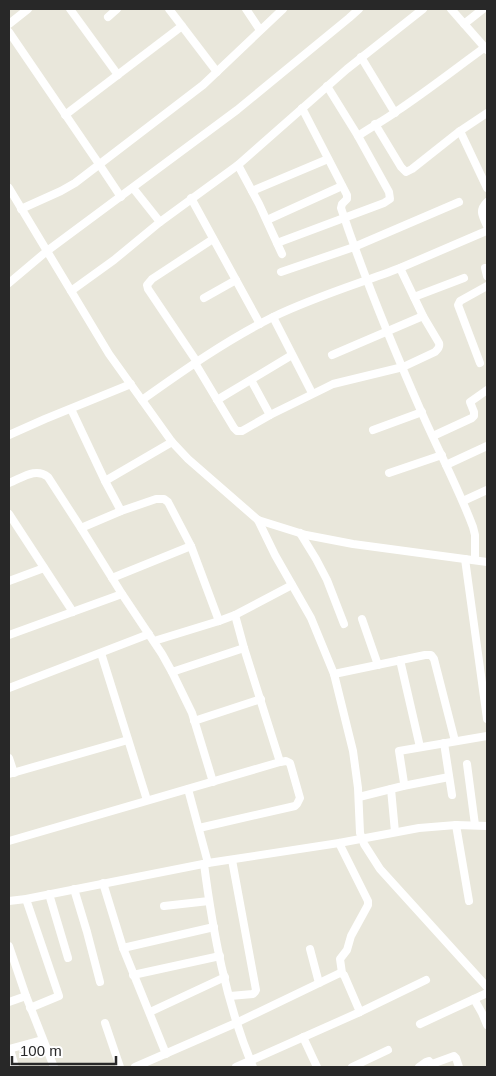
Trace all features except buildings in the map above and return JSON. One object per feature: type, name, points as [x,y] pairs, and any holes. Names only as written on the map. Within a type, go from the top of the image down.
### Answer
[{"type":"street","points":[[9,24],[28,9]]},
{"type":"street","points":[[70,9],[118,75]]},
{"type":"street","points":[[108,17],[117,9]]},
{"type":"street","points":[[170,9],[217,72]]},
{"type":"street","points":[[246,9],[260,30]]},
{"type":"street","points":[[22,209],[75,183],[204,85],[283,9]]},
{"type":"street","points":[[9,283],[47,251],[237,110],[359,9]]},
{"type":"street","points":[[71,291],[114,260],[191,198],[238,165],[361,57],[423,9]]},
{"type":"street","points":[[358,136],[374,124],[395,113],[486,49],[451,9]]},
{"type":"street","points":[[464,24],[483,9]]},
{"type":"street","points":[[65,115],[182,26]]},
{"type":"street","points":[[9,32],[121,197]]},
{"type":"street","points":[[361,57],[395,113]]},
{"type":"street","points":[[277,243],[345,219],[390,199],[389,192],[358,136],[327,86]]},
{"type":"street","points":[[302,108],[348,197],[341,206],[354,247],[387,331],[473,526],[475,560]]},
{"type":"street","points":[[374,124],[406,172],[487,113]]},
{"type":"street","points":[[460,131],[487,188]]},
{"type":"street","points":[[252,191],[328,159]]},
{"type":"street","points":[[238,165],[267,220],[282,254]]},
{"type":"street","points":[[267,220],[342,186]]},
{"type":"street","points":[[9,188],[109,354],[172,442],[188,459],[258,520],[311,618],[334,674],[353,751],[359,797],[360,833],[364,844],[380,868],[487,986]]},
{"type":"street","points":[[133,188],[160,222]]},
{"type":"street","points":[[191,198],[260,324]]},
{"type":"street","points":[[281,272],[354,247],[459,202]]},
{"type":"street","points":[[487,202],[483,206],[482,212],[487,226]]},
{"type":"street","points":[[142,400],[196,362],[273,317],[400,268],[487,231]]},
{"type":"street","points":[[213,239],[152,279],[147,285],[237,431],[242,431],[312,393],[333,384],[403,367],[435,352],[439,347],[439,343],[423,316],[400,268]]},
{"type":"street","points":[[414,298],[464,278]]},
{"type":"street","points":[[204,298],[236,280]]},
{"type":"street","points":[[480,363],[458,305],[460,301],[487,286]]},
{"type":"street","points":[[332,355],[423,316]]},
{"type":"street","points":[[273,317],[312,393]]},
{"type":"street","points":[[217,400],[292,355]]},
{"type":"street","points":[[251,380],[270,415]]},
{"type":"street","points":[[9,435],[131,384]]},
{"type":"street","points":[[434,436],[472,418],[474,412],[470,402],[487,390]]},
{"type":"street","points":[[71,408],[121,511]]},
{"type":"street","points":[[373,430],[422,412]]},
{"type":"street","points":[[105,481],[172,442]]},
{"type":"street","points":[[446,465],[487,446]]},
{"type":"street","points":[[389,473],[442,455]]},
{"type":"street","points":[[9,483],[37,472],[44,474],[48,478],[172,672],[192,713],[213,782]]},
{"type":"street","points":[[463,501],[487,490]]},
{"type":"street","points":[[81,528],[156,499],[168,502],[191,546],[219,621]]},
{"type":"street","points":[[9,514],[73,612]]},
{"type":"street","points":[[258,520],[300,533],[353,544],[487,562]]},
{"type":"street","points":[[300,533],[327,580],[344,624]]},
{"type":"street","points":[[112,578],[191,546]]},
{"type":"street","points":[[465,559],[487,719]]},
{"type":"street","points":[[9,581],[44,568]]},
{"type":"street","points":[[9,688],[101,653],[219,621],[235,615],[292,585]]},
{"type":"street","points":[[9,635],[122,594]]},
{"type":"street","points":[[235,615],[280,762]]},
{"type":"street","points":[[362,620],[378,664]]},
{"type":"street","points":[[172,672],[244,648]]},
{"type":"street","points":[[101,653],[147,800]]},
{"type":"street","points":[[334,674],[429,654],[432,656],[455,741]]},
{"type":"street","points":[[400,660],[420,747]]},
{"type":"street","points":[[194,721],[261,699]]},
{"type":"street","points":[[403,786],[398,752],[487,736]]},
{"type":"street","points":[[9,758],[11,774],[128,740]]},
{"type":"street","points":[[444,743],[452,796]]},
{"type":"street","points":[[9,841],[280,762],[288,762],[291,765],[300,798],[298,804],[199,828]]},
{"type":"street","points":[[467,764],[475,825]]},
{"type":"street","points":[[359,797],[449,777]]},
{"type":"street","points":[[188,789],[206,863],[209,901],[224,977],[236,1023],[252,1064]]},
{"type":"street","points":[[391,789],[395,832]]},
{"type":"street","points":[[456,825],[469,901]]},
{"type":"street","points":[[9,901],[206,863],[339,843],[418,828],[456,825],[487,826]]},
{"type":"street","points":[[339,843],[368,901],[351,936],[347,950],[340,959],[342,973],[360,1012]]},
{"type":"street","points":[[230,996],[253,994],[256,990],[232,860]]},
{"type":"street","points":[[103,883],[123,948],[166,1054]]},
{"type":"street","points":[[74,889],[100,982]]},
{"type":"street","points":[[49,894],[68,958]]},
{"type":"street","points":[[26,899],[59,996],[30,1008]]},
{"type":"street","points":[[164,906],[209,901]]},
{"type":"street","points":[[123,948],[214,927]]},
{"type":"street","points":[[9,946],[10,956],[54,1067]]},
{"type":"street","points":[[310,950],[319,983]]},
{"type":"street","points":[[133,975],[220,956]]},
{"type":"street","points":[[135,1067],[236,1023],[342,973]]},
{"type":"street","points":[[150,1012],[224,977]]},
{"type":"street","points":[[236,1067],[252,1064],[303,1037],[426,980]]},
{"type":"street","points":[[420,1024],[487,993]]},
{"type":"street","points":[[9,1002],[26,996]]},
{"type":"street","points":[[474,999],[487,1025]]},
{"type":"street","points":[[105,1023],[120,1067]]},
{"type":"street","points":[[303,1037],[317,1067]]},
{"type":"street","points":[[15,1067],[9,1049],[42,1040]]},
{"type":"street","points":[[352,1067],[388,1050]]},
{"type":"street","points":[[419,1067],[428,1061],[433,1066],[454,1056],[459,1067]]}]
